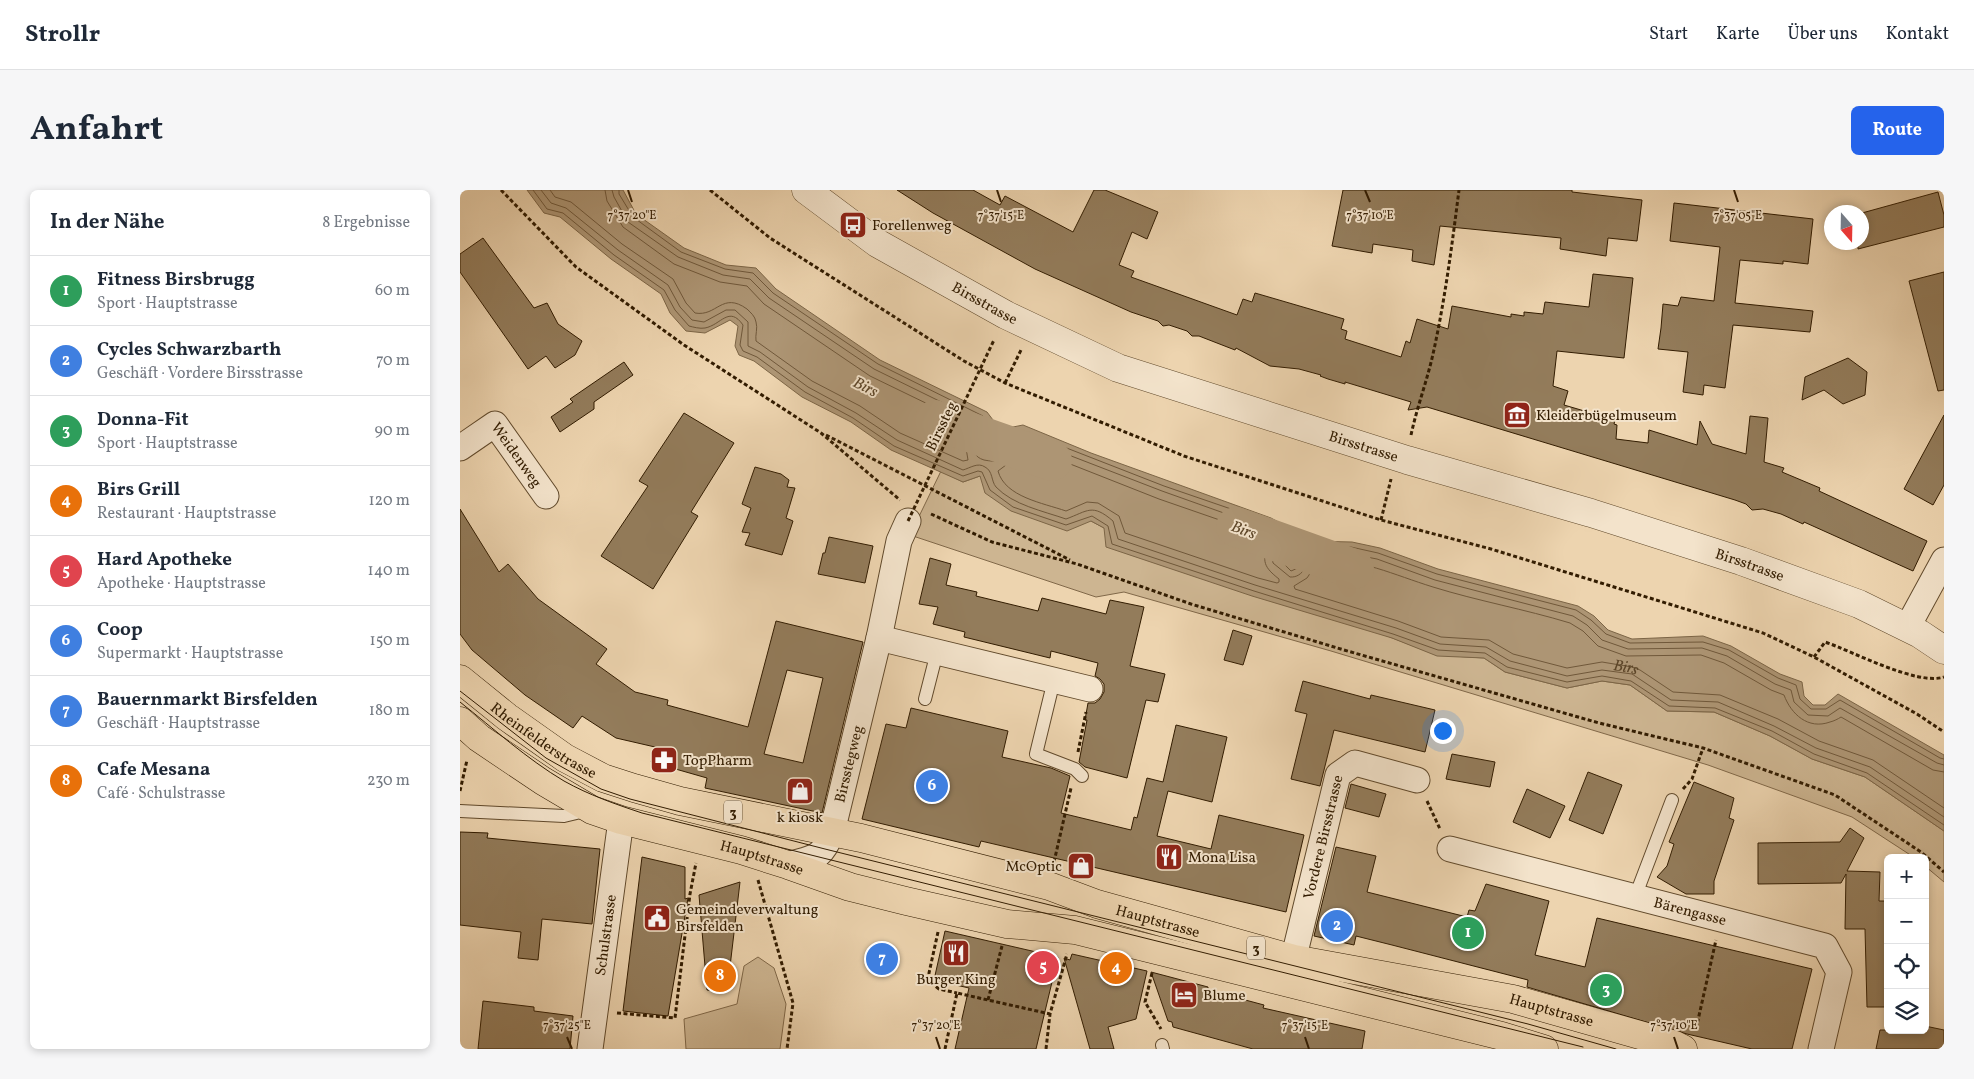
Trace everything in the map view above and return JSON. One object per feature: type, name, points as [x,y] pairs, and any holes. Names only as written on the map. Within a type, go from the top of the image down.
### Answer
[{"type":"main road","name":"Rheinfelderstrasse","points":[[460,679],[507,718],[565,758],[603,778],[634,788]]},
{"type":"main road","name":"3","points":[[470,730],[543,781],[592,810],[621,820]]},
{"type":"main road","name":"Hauptstrasse","points":[[634,788],[680,802],[832,832],[1049,886],[1291,971],[1544,1049]]},
{"type":"main road","points":[[621,820],[634,788]]},
{"type":"main road","name":"Hauptstrasse","points":[[621,820],[751,853],[850,888],[1007,924],[1076,930],[1157,950],[1291,971],[1513,999],[1675,1045],[1688,1044]]},
{"type":"street","name":"Birsstrasse","points":[[806,190],[877,243],[1006,315],[1118,368],[1399,468],[1591,513],[1741,561],[1859,604],[1907,628],[1944,650]]},
{"type":"street","name":"Weidenweg","points":[[460,448],[496,424],[546,496]]},
{"type":"street","name":"Birsstegweg","points":[[788,865],[817,856],[825,849],[832,832],[879,638],[898,541],[914,510]]},
{"type":"street","points":[[1907,628],[1944,560]]},
{"type":"street","points":[[879,638],[1090,689]]},
{"type":"street","name":"Vordere Birsstrasse","points":[[1291,971],[1338,775],[1355,763],[1417,780]]},
{"type":"street","name":"Schulstrasse","points":[[590,1049],[621,820]]},
{"type":"street","name":"Bärengasse","points":[[1450,849],[1825,946],[1839,972],[1821,1049]]},
{"type":"lane","points":[[924,700],[937,652]]},
{"type":"lane","points":[[1054,680],[1036,754],[1075,769],[1082,776]]},
{"type":"lane","points":[[1635,897],[1672,800]]},
{"type":"lane","points":[[460,811],[564,816],[592,810]]},
{"type":"path","points":[[500,190],[576,267],[684,345],[821,433],[1077,564]]},
{"type":"path","points":[[710,190],[770,238],[964,361],[1005,383],[1184,456],[1381,520],[1491,549],[1754,630],[1814,657],[1917,714],[1944,732]]},
{"type":"path","points":[[1381,520],[1399,468],[1432,357],[1442,312],[1459,190]]},
{"type":"path","name":"Birssteg","points":[[914,510],[994,340]]},
{"type":"path","points":[[1005,383],[1022,348]]},
{"type":"path","points":[[821,433],[914,510],[992,542],[1077,564],[1191,604],[1344,650],[1599,723],[1703,748],[1835,795],[1920,852],[1944,872]]},
{"type":"path","points":[[1814,657],[1824,642],[1847,649],[1869,661],[1918,676],[1944,677]]},
{"type":"path","points":[[460,791],[469,752],[470,730]]},
{"type":"path","points":[[1692,779],[1703,748]]},
{"type":"path","points":[[1417,780],[1450,849]]},
{"type":"path","points":[[614,1012],[675,1018],[690,894],[700,840]]},
{"type":"path","points":[[751,853],[793,1003],[787,1049]]},
{"type":"path","points":[[944,909],[930,973],[930,982],[939,989],[1050,1014]]},
{"type":"path","points":[[1688,1044],[1720,919]]},
{"type":"path","points":[[988,1000],[1007,924]]},
{"type":"path","points":[[1046,1049],[1050,1014],[1066,954],[1076,930]]},
{"type":"path","points":[[1157,950],[1145,1002],[1161,1028],[1162,1047]]},
{"type":"path","points":[[945,1049],[957,993]]},
{"type":"shaded area","points":[[941,471],[963,482],[980,476],[1104,528],[1437,655],[1484,658],[1505,672],[1567,688],[1602,681],[1630,685],[1667,711],[1714,712],[1770,736],[1812,759],[1865,777],[1944,831],[1944,882],[1929,869],[1929,854],[1909,854],[1852,817],[1708,765],[1331,651],[1124,592],[1096,597],[910,535]]},
{"type":"shaded area","points":[[758,957],[774,968],[786,1004],[780,1049],[686,1049],[684,1019],[737,1004],[744,966]]},
{"type":"water","points":[[527,190],[623,190],[636,214],[684,248],[726,265],[756,268],[776,289],[880,360],[987,412],[993,420],[988,429],[984,448],[995,450],[1008,428],[1023,425],[1091,453],[1271,518],[1293,530],[1282,558],[1293,566],[1308,541],[1352,542],[1380,548],[1438,569],[1578,606],[1594,616],[1608,630],[1632,639],[1703,636],[1731,646],[1780,674],[1802,682],[1804,696],[1813,705],[1825,705],[1838,694],[1944,755],[1944,831],[1865,777],[1812,759],[1770,736],[1714,712],[1667,711],[1630,685],[1602,681],[1567,688],[1505,672],[1484,658],[1437,656],[1392,638],[1252,596],[1106,547],[1104,528],[1091,521],[1067,531],[1011,511],[985,493],[980,476],[963,482],[891,450],[851,422],[802,397],[754,361],[739,355],[735,346],[738,326],[730,320],[705,333],[686,331],[670,313],[661,294],[611,259],[560,217],[544,213]]},
{"type":"building","points":[[897,190],[973,190],[1000,205],[1005,196],[1073,232],[1094,190],[1105,190],[1158,212],[1147,239],[1132,232],[1119,265],[1134,271],[1131,277],[1237,315],[1243,299],[1252,302],[1255,293],[1344,319],[1341,329],[1347,331],[1345,339],[1401,357],[1406,341],[1410,343],[1417,319],[1448,329],[1452,306],[1511,317],[1511,314],[1524,316],[1524,312],[1543,314],[1545,302],[1589,307],[1593,274],[1633,278],[1624,358],[1557,351],[1553,386],[1568,391],[1564,405],[1615,420],[1614,424],[1617,425],[1616,439],[1648,443],[1649,430],[1697,445],[1700,421],[1712,444],[1746,454],[1750,416],[1768,418],[1764,462],[1784,468],[1782,472],[1820,488],[1819,491],[1927,541],[1913,571],[1804,522],[1803,524],[1781,514],[1763,509],[1752,510],[1746,504],[1735,500],[1427,407],[1408,410],[1411,402],[1345,382],[1345,384],[1328,379],[1321,375],[1299,369],[1270,366],[1236,348],[1235,350],[1199,336],[1192,336],[1187,331],[1169,325],[1163,326],[1158,321],[1131,312],[1035,269],[933,213]]},
{"type":"building","points":[[1343,190],[1572,190],[1572,192],[1642,200],[1637,241],[1608,238],[1606,256],[1560,249],[1561,238],[1440,226],[1434,265],[1412,261],[1413,250],[1373,244],[1372,253],[1332,246]]},
{"type":"building","points":[[1938,192],[1944,215],[1944,227],[1869,246],[1869,211]]},
{"type":"building","points":[[1674,203],[1813,219],[1808,264],[1783,261],[1783,264],[1740,260],[1735,303],[1813,311],[1810,332],[1733,325],[1725,388],[1704,385],[1703,395],[1683,392],[1688,352],[1658,349],[1663,304],[1678,306],[1681,297],[1714,301],[1720,247],[1670,241]]},
{"type":"building","points":[[483,238],[534,308],[547,303],[558,324],[582,341],[575,355],[555,368],[546,356],[528,369],[460,272],[460,254]]},
{"type":"building","points":[[1944,272],[1944,390],[1938,391],[1909,281]]},
{"type":"building","points":[[1848,358],[1867,372],[1865,395],[1843,404],[1824,390],[1802,400],[1805,377]]},
{"type":"building","points":[[624,362],[633,375],[594,402],[594,409],[560,432],[551,417],[573,402],[570,399]]},
{"type":"building","points":[[684,413],[734,443],[691,512],[698,516],[653,589],[601,556],[648,486],[639,481]]},
{"type":"building","points":[[1944,415],[1944,485],[1933,505],[1904,489]]},
{"type":"building","points":[[755,467],[781,474],[789,480],[787,487],[795,488],[786,518],[793,521],[782,555],[745,545],[750,533],[742,532],[751,508],[742,504]]},
{"type":"building","points":[[460,509],[499,572],[508,564],[538,599],[607,649],[596,664],[635,692],[668,700],[667,705],[748,727],[776,621],[863,642],[822,813],[705,788],[707,778],[651,762],[655,747],[616,738],[582,716],[573,728],[525,695],[472,650],[460,634]],"holes":[[[787,670],[823,678],[803,763],[764,754]]]},
{"type":"building","points":[[829,537],[873,546],[865,583],[818,574]]},
{"type":"building","points":[[930,558],[951,564],[946,585],[977,592],[976,596],[1038,611],[1042,598],[1106,614],[1110,600],[1144,607],[1130,666],[1165,674],[1158,702],[1146,700],[1127,778],[1085,767],[1079,762],[1087,720],[1085,720],[1088,703],[1095,703],[1104,692],[1104,684],[1095,676],[1098,663],[1051,651],[1050,658],[964,637],[965,632],[933,624],[938,607],[919,604]]},
{"type":"building","points":[[1233,630],[1252,636],[1243,665],[1224,660]]},
{"type":"building","points":[[1303,681],[1370,699],[1371,695],[1435,710],[1425,752],[1334,730],[1320,786],[1291,779],[1307,714],[1295,711]]},
{"type":"building","points":[[911,708],[1008,731],[1002,757],[1051,768],[1070,776],[1061,813],[1131,830],[1134,817],[1137,818],[1147,778],[1163,782],[1176,725],[1227,737],[1212,802],[1168,791],[1157,836],[1211,849],[1219,815],[1304,835],[1286,912],[981,841],[979,847],[862,819],[886,724],[906,728]]},
{"type":"building","points":[[1452,754],[1495,762],[1490,787],[1446,779]]},
{"type":"building","points":[[1588,772],[1622,785],[1603,834],[1569,820]]},
{"type":"building","points":[[1694,782],[1734,798],[1729,818],[1734,820],[1714,881],[1714,894],[1686,894],[1657,877],[1667,866],[1674,844],[1669,842]]},
{"type":"building","points":[[1351,784],[1386,794],[1379,817],[1345,808]]},
{"type":"building","points":[[1527,789],[1565,806],[1550,838],[1513,822]]},
{"type":"building","points":[[1850,828],[1864,838],[1847,871],[1880,872],[1879,901],[1884,901],[1884,1007],[1867,1007],[1865,929],[1845,929],[1846,874],[1841,883],[1758,884],[1758,843],[1840,842]]},
{"type":"building","points":[[460,832],[488,833],[487,838],[600,849],[592,924],[542,919],[538,960],[518,958],[521,932],[460,925]]},
{"type":"building","points":[[1336,847],[1376,856],[1367,892],[1467,917],[1469,910],[1475,911],[1486,884],[1549,901],[1535,955],[1585,967],[1597,918],[1812,969],[1792,1049],[1752,1049],[1687,1034],[1527,987],[1528,980],[1356,936],[1354,945],[1314,936]]},
{"type":"building","points":[[642,857],[685,867],[685,899],[688,898],[668,1016],[623,1011]]},
{"type":"building","points":[[740,882],[727,992],[707,990],[699,895]]},
{"type":"building","points":[[945,931],[1058,957],[1036,1049],[955,1049],[969,988],[934,980]]},
{"type":"building","points":[[1072,954],[1147,971],[1136,1019],[1108,1027],[1114,1049],[1090,1049],[1064,958],[1070,960]]},
{"type":"building","points":[[1151,972],[1208,987],[1208,990],[1264,1005],[1263,1008],[1365,1031],[1362,1049],[1253,1049],[1173,1027],[1172,1022],[1168,1021]]},
{"type":"building","points":[[483,1001],[534,1007],[534,1011],[573,1016],[570,1049],[478,1049]]},
{"type":"building","points":[[1929,1027],[1944,1030],[1944,1049],[1876,1049],[1880,1030],[1884,1030],[1884,1034],[1929,1034]]},
{"type":"waterway","name":"Birs","points":[[935,420],[1052,461]]},
{"type":"waterway","name":"Birs","points":[[1236,527],[1354,569]]},
{"type":"tram line","points":[[460,691],[546,758],[601,789],[630,799],[1528,1024],[1616,1049]]},
{"type":"tram line","points":[[460,702],[524,753],[564,781],[612,803],[642,813],[1583,1047]]},
{"type":"place","name":"Forellenweg","points":[[853,225]]},
{"type":"place","name":"Kleiderbügelmuseum","points":[[1517,415]]},
{"type":"place","name":"TopPharm","points":[[664,760]]},
{"type":"place","name":"Coop","points":[[932,786]]},
{"type":"place","name":"k kiosk","points":[[800,791]]},
{"type":"place","name":"Mona Lisa","points":[[1169,857]]},
{"type":"place","name":"McOptic","points":[[1081,866]]},
{"type":"place","name":"Gemeindeverwaltung Birsfelden","points":[[657,918]]},
{"type":"place","name":"Cycles Schwarzbarth","points":[[1337,926]]},
{"type":"place","name":"Fitness Birsbrugg","points":[[1468,933]]},
{"type":"place","name":"Burger King","points":[[956,953]]},
{"type":"place","name":"Bauernmarkt Birsfelden","points":[[882,959]]},
{"type":"place","name":"Hard Apotheke","points":[[1043,967]]},
{"type":"place","name":"Birs Grill","points":[[1116,968]]},
{"type":"place","name":"Cafe Mesana","points":[[720,976]]},
{"type":"place","name":"Donna-Fit","points":[[1606,990]]},
{"type":"place","name":"Blume","points":[[1184,995]]}]
